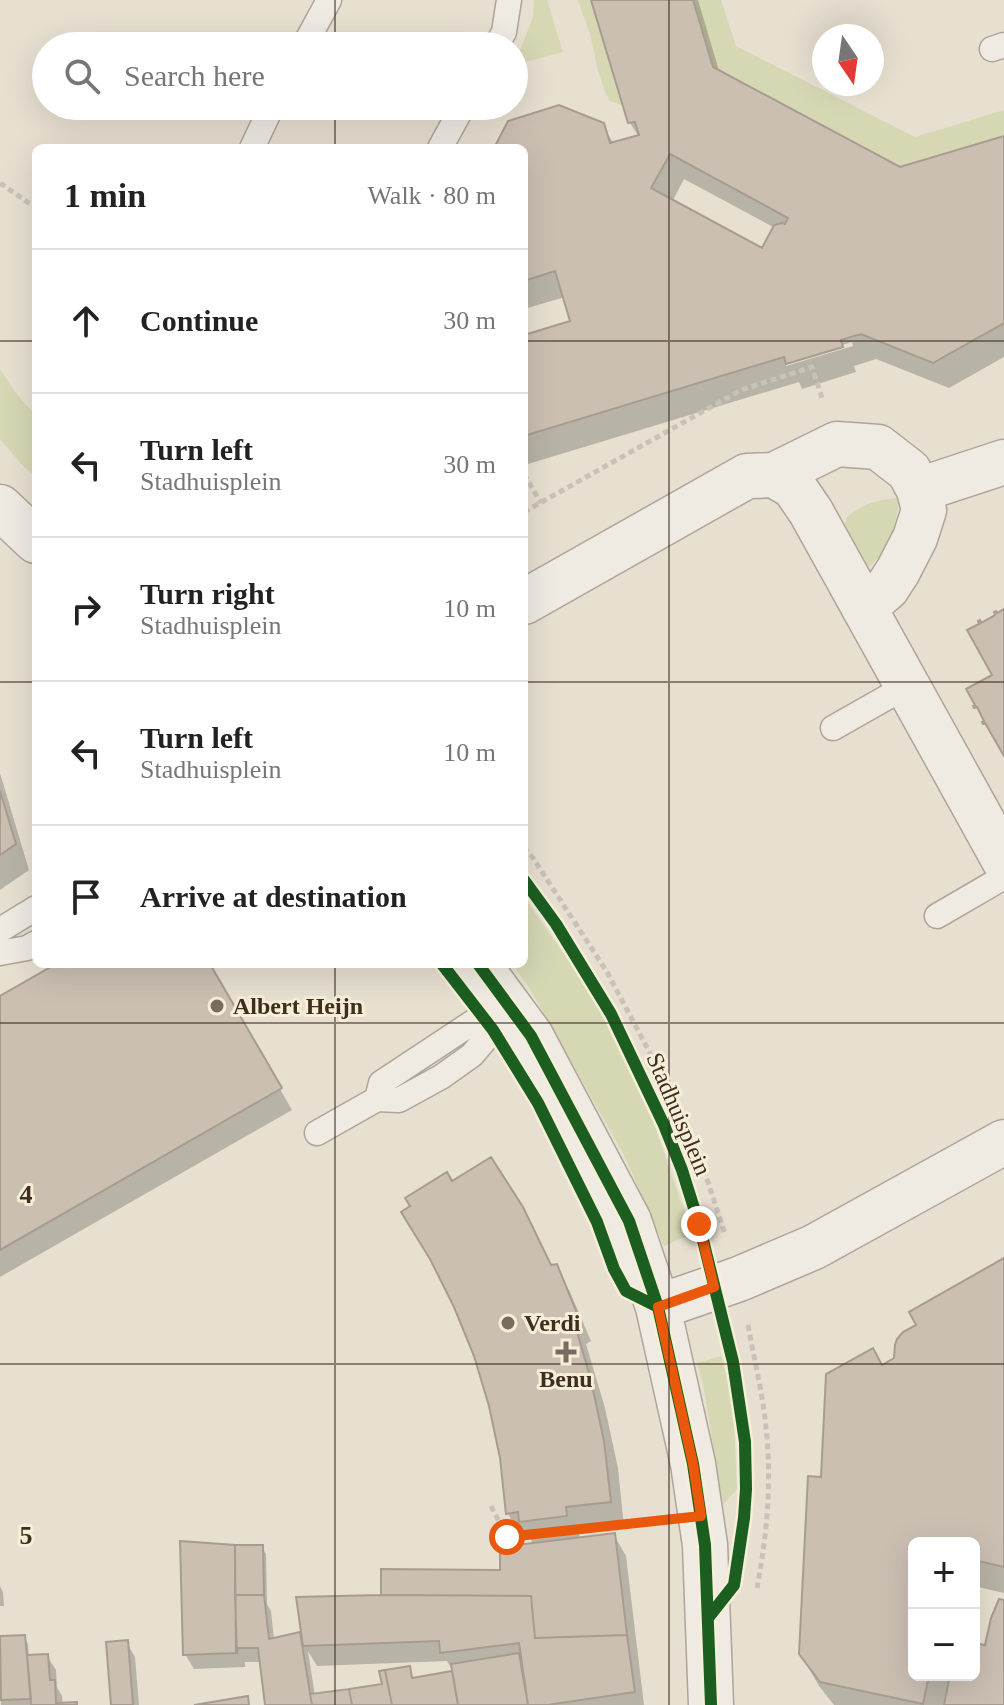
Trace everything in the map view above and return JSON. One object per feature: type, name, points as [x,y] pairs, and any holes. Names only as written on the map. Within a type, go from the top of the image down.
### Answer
[{"type":"street","points":[[528,600],[747,476],[774,475],[837,444],[878,447],[909,471],[919,490],[924,510],[915,538],[898,571],[887,588],[864,608]]},
{"type":"street","points":[[919,490],[1004,462]]},
{"type":"street","points":[[774,475],[794,487],[811,512],[1004,860]]},
{"type":"street","points":[[0,507],[32,537]]},
{"type":"street","points":[[481,968],[531,1036],[629,1221],[658,1307],[693,1464],[705,1545],[711,1705]]},
{"type":"street","points":[[658,1307],[739,1279],[814,1247],[1004,1142]]},
{"type":"lane","points":[[312,32],[329,0]]},
{"type":"lane","points":[[504,32],[509,0]]},
{"type":"lane","points":[[254,144],[265,120]]},
{"type":"lane","points":[[442,144],[455,120]]},
{"type":"lane","points":[[833,728],[907,686]]},
{"type":"lane","points":[[937,916],[1004,877]]},
{"type":"lane","points":[[0,930],[32,910]]},
{"type":"lane","points":[[0,953],[32,945]]},
{"type":"lane","points":[[317,1133],[377,1099],[381,1083],[511,1009]]},
{"type":"path","points":[[0,183],[32,205]]},
{"type":"path","points":[[528,510],[741,390],[812,367],[837,444]]},
{"type":"path","points":[[528,481],[541,503]]},
{"type":"path","points":[[491,1506],[507,1537],[701,1516]]},
{"type":"green space","points":[[534,0],[547,0],[563,52],[528,61],[527,32],[533,17]]},
{"type":"green space","points":[[578,0],[591,0],[623,106],[610,101],[605,92]]},
{"type":"green space","points":[[693,0],[721,0],[736,46],[812,85],[812,96],[834,96],[915,137],[1004,110],[1004,136],[900,167],[713,67]]},
{"type":"green space","points":[[0,369],[32,411],[32,474],[0,439]]},
{"type":"green space","points":[[900,497],[893,530],[885,549],[860,572],[844,534],[846,518],[865,505]]},
{"type":"green space","points":[[528,903],[586,985],[644,1095],[692,1234],[664,1246],[624,1155],[530,989],[515,968],[528,968]]},
{"type":"green space","points":[[721,1356],[733,1401],[737,1489],[723,1505],[697,1363]]},
{"type":"building","points":[[591,0],[693,0],[713,67],[900,167],[1004,136],[1004,323],[933,363],[861,334],[841,340],[843,347],[786,364],[784,357],[528,435],[528,334],[570,321],[555,271],[528,280],[528,144],[496,144],[508,121],[528,120],[528,115],[559,105],[604,123],[610,143],[639,135],[635,122],[628,123]],"holes":[[[670,154],[788,218],[785,224],[774,225],[762,248],[651,188]]]},
{"type":"building","points":[[1004,609],[1004,756],[983,724],[966,689],[992,675],[967,630]]},
{"type":"building","points":[[0,791],[16,844],[0,855]]},
{"type":"building","points":[[49,968],[212,968],[282,1088],[0,1250],[0,996]]},
{"type":"building","points":[[491,1157],[523,1207],[551,1265],[557,1264],[578,1316],[573,1318],[604,1441],[611,1502],[566,1507],[567,1516],[519,1522],[518,1512],[506,1514],[500,1458],[474,1356],[430,1259],[401,1212],[410,1206],[405,1198],[447,1172],[452,1181]]},
{"type":"building","points":[[1004,1258],[1004,1567],[980,1561],[980,1537],[908,1537],[908,1681],[928,1681],[923,1704],[820,1682],[799,1654],[808,1476],[821,1477],[826,1374],[873,1348],[882,1365],[894,1358],[897,1339],[916,1325],[909,1312]]},
{"type":"building","points":[[615,1533],[627,1635],[535,1638],[531,1596],[381,1595],[381,1569],[500,1570],[500,1544]]},
{"type":"building","points":[[180,1541],[235,1545],[236,1653],[183,1655]]},
{"type":"building","points":[[235,1545],[263,1545],[264,1595],[235,1595]]},
{"type":"building","points":[[235,1595],[264,1595],[269,1639],[300,1632],[312,1705],[265,1705],[258,1648],[238,1648],[237,1654]]},
{"type":"building","points":[[531,1596],[535,1638],[627,1635],[635,1692],[528,1705],[519,1643],[440,1653],[439,1641],[303,1646],[296,1597]]},
{"type":"building","points":[[999,1599],[1004,1600],[1004,1705],[944,1705],[949,1681],[980,1681],[980,1644],[985,1645]]},
{"type":"building","points":[[25,1635],[31,1699],[1,1700],[0,1636]]},
{"type":"building","points":[[128,1640],[133,1705],[111,1705],[106,1642]]},
{"type":"building","points":[[519,1653],[528,1705],[458,1705],[451,1664]]},
{"type":"building","points":[[48,1654],[50,1680],[55,1680],[56,1703],[77,1702],[77,1705],[31,1705],[27,1655]]},
{"type":"building","points":[[410,1666],[412,1678],[452,1671],[458,1705],[392,1705],[385,1670]]},
{"type":"building","points":[[385,1670],[392,1705],[352,1705],[349,1689],[382,1684],[379,1671]]},
{"type":"building","points":[[349,1689],[352,1705],[312,1705],[310,1694]]},
{"type":"building","points":[[248,1696],[249,1705],[194,1705]]},
{"type":"cycle path","name":"Stadhuisplein","points":[[528,886],[556,924],[611,1014],[664,1125],[699,1224],[733,1362],[745,1442],[744,1518],[734,1585],[708,1618]]},
{"type":"cycle path","points":[[445,968],[493,1030],[538,1103],[597,1222],[614,1269],[626,1291],[658,1307]]},
{"type":"cycle path","points":[[481,968],[531,1036],[629,1221],[658,1307],[693,1464],[705,1545],[711,1705]]},
{"type":"place","name":"Albert Heijn","points":[[217,1006]]},
{"type":"place","name":"Verdi","points":[[508,1323]]},
{"type":"place","name":"Benu","points":[[566,1352]]},
{"type":"route","points":[[507,1537],[701,1516],[693,1464],[658,1307],[714,1287],[699,1224]]}]
